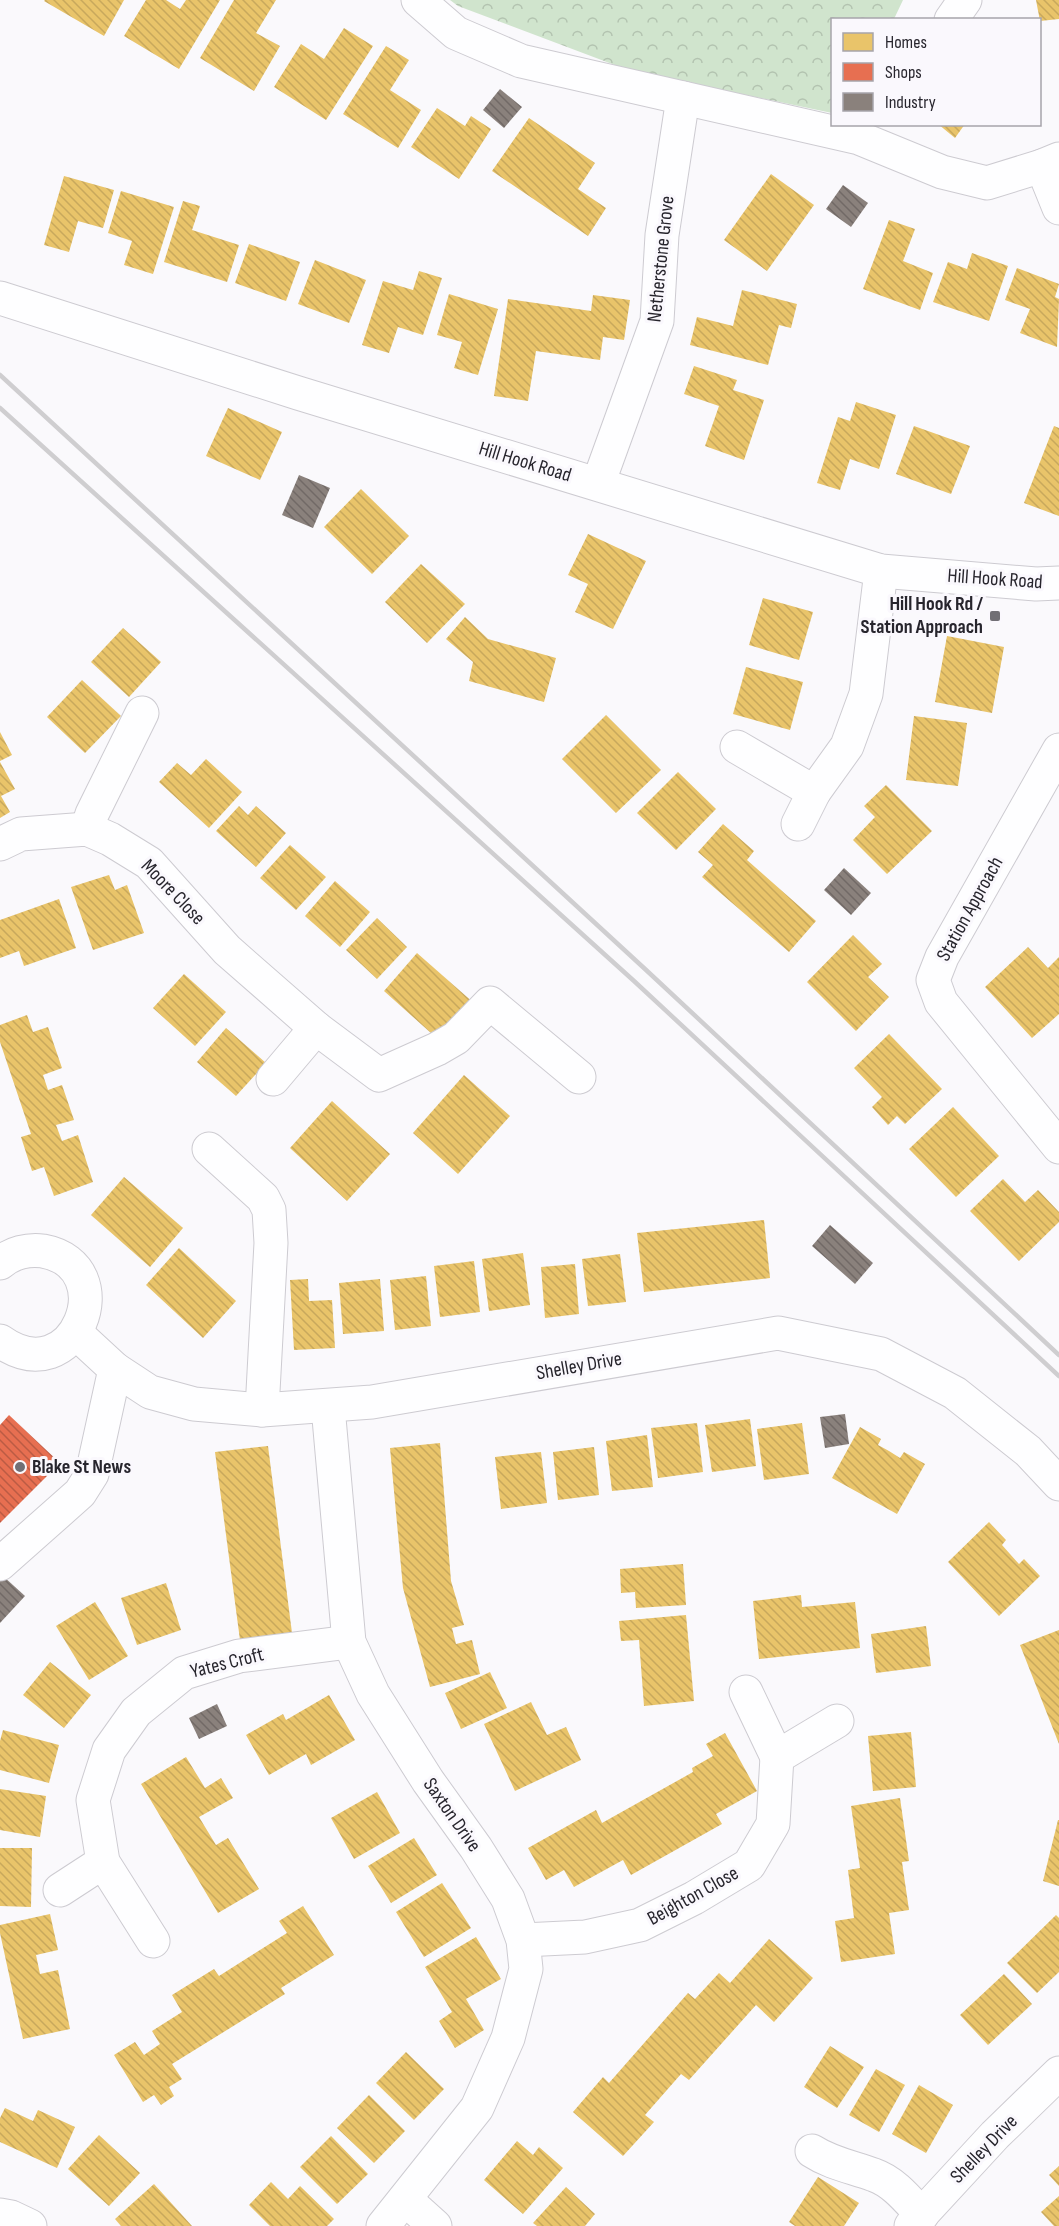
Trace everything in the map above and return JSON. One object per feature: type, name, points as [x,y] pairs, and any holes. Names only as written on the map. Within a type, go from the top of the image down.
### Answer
[{"type":"street","points":[[418,0],[456,33],[521,61],[859,138],[878,134],[942,172],[987,183],[1051,162],[1059,208]]},
{"type":"street","points":[[952,18],[965,0]]},
{"type":"street","name":"Netherstone Grove","points":[[598,484],[657,321],[662,235],[683,98]]},
{"type":"street","name":"Hill Hook Road","points":[[0,298],[298,393],[881,571],[1036,584],[1059,583]]},
{"type":"street","points":[[798,824],[814,792],[847,746],[866,694],[881,571]]},
{"type":"street","points":[[87,829],[92,814],[142,713]]},
{"type":"street","points":[[737,747],[814,792]]},
{"type":"street","name":"Station Approach","points":[[1059,750],[942,957],[933,980],[941,1002],[1059,1147]]},
{"type":"street","name":"Moore Close","points":[[0,844],[21,834],[87,829],[110,839],[149,863],[227,950],[316,1028],[379,1075],[429,1054],[456,1038],[490,1003],[579,1077]]},
{"type":"street","points":[[273,1079],[316,1028]]},
{"type":"street","points":[[209,1149],[263,1198],[269,1210],[271,1243],[262,1410]]},
{"type":"street","points":[[0,1341],[22,1353],[44,1353],[68,1342],[83,1319],[86,1298],[80,1278],[66,1261],[51,1253],[36,1250],[1,1257]]},
{"type":"street","name":"Shelley Drive","points":[[76,1333],[115,1369],[150,1392],[194,1404],[262,1410],[372,1402],[778,1333],[881,1354],[955,1392],[1028,1451],[1059,1484]]},
{"type":"street","points":[[0,1564],[80,1493],[92,1474],[115,1369]]},
{"type":"street","name":"Saxton Drive","points":[[328,1407],[349,1642],[373,1694],[508,1899],[523,1940],[526,1970],[508,2038],[477,2108],[383,2226]]},
{"type":"street","name":"Yates Croft","points":[[153,1941],[104,1862],[93,1800],[110,1750],[136,1712],[184,1673],[239,1656],[349,1642]]},
{"type":"street","name":"Beighton Close","points":[[523,1940],[585,1937],[640,1925],[694,1898],[748,1865],[773,1824],[777,1757],[746,1692]]},
{"type":"street","points":[[777,1757],[837,1721]]},
{"type":"street","points":[[60,1890],[104,1862]]},
{"type":"street","name":"Shelley Drive","points":[[916,2220],[995,2135],[1059,2073]]},
{"type":"street","points":[[812,2151],[825,2160],[876,2175],[898,2189],[916,2220]]},
{"type":"street","points":[[405,2199],[435,2226]]},
{"type":"street","points":[[0,2215],[11,2217],[30,2226]]},
{"type":"green space","points":[[450,0],[903,0],[894,18],[831,18],[831,113],[628,70],[458,6]]},
{"type":"building: Homes","points":[[45,0],[124,0],[104,36]]},
{"type":"building: Homes","points":[[146,0],[166,0],[180,9],[186,0],[220,0],[179,69],[124,36]]},
{"type":"building: Homes","points":[[234,0],[276,0],[256,33],[280,46],[254,91],[200,58]]},
{"type":"building: Homes","points":[[1036,0],[1059,0],[1059,19],[1041,21]]},
{"type":"building: Homes","points":[[344,28],[373,46],[326,120],[274,87],[301,44],[324,59]]},
{"type":"building: Homes","points":[[386,46],[409,60],[390,90],[421,110],[398,148],[343,114]]},
{"type":"building: Homes","points":[[437,108],[465,126],[471,116],[491,129],[459,179],[411,147]]},
{"type":"building: Homes","points":[[529,118],[595,163],[578,189],[606,208],[588,236],[492,171]]},
{"type":"building: Homes","points":[[940,126],[964,126],[955,138]]},
{"type":"building: Homes","points":[[771,174],[814,205],[767,271],[724,240]]},
{"type":"building: Homes","points":[[64,176],[114,190],[103,228],[78,221],[69,252],[44,245]]},
{"type":"building: Homes","points":[[121,191],[174,207],[153,274],[124,265],[132,241],[108,233]]},
{"type":"building: Homes","points":[[183,201],[200,206],[192,230],[239,245],[227,282],[164,262]]},
{"type":"building: Homes","points":[[889,220],[915,229],[903,261],[933,273],[920,310],[863,289]]},
{"type":"building: Homes","points":[[249,244],[300,262],[286,301],[235,283]]},
{"type":"building: Homes","points":[[972,253],[1008,266],[989,321],[933,302],[948,262],[967,269]]},
{"type":"building: Homes","points":[[315,260],[366,280],[349,323],[298,304]]},
{"type":"building: Homes","points":[[1017,268],[1059,284],[1055,297],[1059,299],[1057,347],[1020,333],[1030,309],[1005,300]]},
{"type":"building: Homes","points":[[419,271],[442,278],[423,335],[398,327],[389,353],[362,345],[383,281],[413,290]]},
{"type":"building: Homes","points":[[742,290],[797,304],[791,328],[779,325],[768,365],[690,345],[697,317],[733,326]]},
{"type":"building: Homes","points":[[449,294],[498,309],[478,375],[454,368],[462,342],[437,335]]},
{"type":"building: Homes","points":[[593,295],[630,300],[624,340],[603,337],[600,360],[536,351],[528,401],[494,396],[508,299],[591,311]]},
{"type":"building: Homes","points":[[694,366],[737,380],[733,390],[764,400],[744,460],[705,446],[719,406],[684,394]]},
{"type":"building: Homes","points":[[856,402],[896,415],[879,469],[850,459],[840,490],[817,483],[838,417],[850,421]]},
{"type":"building: Homes","points":[[228,408],[282,432],[260,480],[206,456]]},
{"type":"building: Homes","points":[[914,426],[970,446],[951,494],[896,474]]},
{"type":"building: Homes","points":[[1054,426],[1059,428],[1059,516],[1024,503]]},
{"type":"building: Homes","points":[[361,489],[409,536],[372,574],[324,527]]},
{"type":"building: Homes","points":[[588,534],[646,561],[613,629],[575,612],[588,584],[568,575]]},
{"type":"building: Homes","points":[[421,564],[465,604],[427,643],[385,602]]},
{"type":"building: Homes","points":[[763,598],[813,612],[799,660],[749,645]]},
{"type":"building: Homes","points":[[465,617],[488,639],[556,658],[544,702],[469,681],[473,662],[446,639]]},
{"type":"building: Homes","points":[[123,628],[161,662],[129,697],[91,662]]},
{"type":"building: Homes","points":[[947,636],[1004,647],[992,713],[935,702]]},
{"type":"building: Homes","points":[[746,667],[803,682],[790,730],[733,714]]},
{"type":"building: Homes","points":[[82,680],[121,716],[85,753],[47,717]]},
{"type":"building: Homes","points":[[606,715],[661,770],[616,813],[562,759]]},
{"type":"building: Homes","points":[[914,716],[967,723],[958,786],[906,780]]},
{"type":"building: Homes","points":[[0,732],[12,755],[0,761]]},
{"type":"building: Homes","points":[[206,759],[242,792],[209,828],[159,782],[177,763],[191,775]]},
{"type":"building: Homes","points":[[0,762],[15,789],[1,796],[10,812],[0,818]]},
{"type":"building: Homes","points":[[678,772],[716,809],[676,850],[637,813]]},
{"type":"building: Homes","points":[[886,785],[932,831],[887,874],[853,840],[875,817],[864,806]]},
{"type":"building: Homes","points":[[239,806],[248,815],[256,806],[286,833],[256,867],[216,831]]},
{"type":"building: Homes","points":[[723,824],[754,851],[747,860],[816,921],[789,952],[702,877],[713,865],[698,852]]},
{"type":"building: Homes","points":[[290,845],[326,877],[296,910],[260,878]]},
{"type":"building: Homes","points":[[109,875],[115,890],[127,885],[144,933],[93,950],[71,887]]},
{"type":"building: Homes","points":[[335,881],[370,912],[340,947],[305,916]]},
{"type":"building: Homes","points":[[59,899],[76,948],[24,966],[19,951],[0,958],[0,920]]},
{"type":"building: Homes","points":[[377,918],[407,947],[377,979],[346,950]]},
{"type":"building: Homes","points":[[853,935],[882,964],[868,977],[889,997],[856,1031],[807,982]]},
{"type":"building: Homes","points":[[1028,947],[1048,968],[1059,957],[1059,1014],[1032,1038],[985,987]]},
{"type":"building: Homes","points":[[417,953],[475,1004],[441,1042],[384,991]]},
{"type":"building: Homes","points":[[184,974],[226,1012],[195,1046],[153,1008]]},
{"type":"building: Homes","points":[[27,1015],[33,1032],[48,1027],[62,1068],[43,1075],[48,1090],[62,1085],[74,1120],[56,1125],[62,1141],[78,1135],[93,1182],[54,1196],[44,1167],[32,1171],[21,1137],[31,1134],[0,1042],[0,1025]]},
{"type":"building: Homes","points":[[226,1028],[266,1063],[236,1096],[197,1062]]},
{"type":"building: Homes","points":[[889,1034],[942,1089],[905,1124],[897,1116],[888,1125],[872,1107],[882,1097],[854,1068]]},
{"type":"building: Homes","points":[[464,1075],[510,1116],[458,1174],[413,1133]]},
{"type":"building: Homes","points":[[332,1101],[390,1154],[347,1201],[290,1148]]},
{"type":"building: Homes","points":[[953,1107],[999,1156],[956,1197],[909,1149]]},
{"type":"building: Homes","points":[[124,1177],[183,1228],[150,1267],[91,1215]]},
{"type":"building: Homes","points":[[1003,1179],[1025,1202],[1038,1190],[1059,1212],[1059,1222],[1019,1261],[970,1211]]},
{"type":"building: Homes","points":[[764,1220],[770,1278],[644,1292],[637,1233]]},
{"type":"building: Homes","points":[[179,1248],[236,1301],[203,1338],[146,1285]]},
{"type":"building: Homes","points":[[523,1253],[530,1305],[489,1311],[482,1259]]},
{"type":"building: Homes","points":[[620,1254],[626,1302],[588,1306],[582,1259]]},
{"type":"building: Homes","points":[[474,1261],[480,1312],[440,1317],[434,1266]]},
{"type":"building: Homes","points":[[575,1264],[579,1314],[545,1318],[541,1267]]},
{"type":"building: Homes","points":[[426,1276],[431,1326],[395,1330],[390,1280]]},
{"type":"building: Homes","points":[[308,1279],[309,1301],[332,1300],[335,1348],[294,1350],[290,1280]]},
{"type":"building: Homes","points":[[380,1279],[384,1331],[343,1334],[339,1283]]},
{"type":"building: Homes","points":[[750,1419],[756,1466],[712,1472],[705,1425]]},
{"type":"building: Homes","points":[[697,1423],[703,1472],[658,1478],[651,1428]]},
{"type":"building: Homes","points":[[802,1423],[809,1474],[764,1480],[757,1429]]},
{"type":"building: Homes","points":[[860,1427],[881,1439],[878,1445],[900,1458],[904,1452],[925,1464],[897,1514],[832,1478]]},
{"type":"building: Homes","points":[[647,1435],[653,1487],[612,1491],[606,1441]]},
{"type":"building: Homes","points":[[440,1443],[451,1581],[464,1625],[452,1628],[456,1644],[472,1640],[480,1674],[430,1687],[403,1588],[390,1448]]},
{"type":"building: Homes","points":[[268,1446],[292,1633],[240,1640],[215,1452]]},
{"type":"building: Homes","points":[[594,1447],[599,1495],[558,1500],[553,1452]]},
{"type":"building: Homes","points":[[541,1452],[547,1503],[501,1509],[495,1457]]},
{"type":"building: Homes","points":[[989,1522],[1006,1540],[1002,1545],[1019,1564],[1024,1559],[1040,1576],[999,1616],[948,1562]]},
{"type":"building: Homes","points":[[683,1564],[686,1605],[636,1608],[635,1592],[621,1593],[620,1569]]},
{"type":"building: Homes","points":[[166,1583],[181,1630],[137,1645],[121,1598]]},
{"type":"building: Homes","points":[[801,1595],[802,1607],[855,1602],[860,1648],[759,1659],[753,1601]]},
{"type":"building: Homes","points":[[95,1602],[128,1656],[89,1680],[56,1626]]},
{"type":"building: Homes","points":[[686,1615],[694,1701],[644,1706],[639,1640],[621,1641],[619,1621]]},
{"type":"building: Homes","points":[[926,1626],[931,1666],[876,1673],[871,1634]]},
{"type":"building: Homes","points":[[1059,1630],[1059,1744],[1020,1645]]},
{"type":"building: Homes","points":[[50,1662],[91,1695],[64,1728],[23,1695]]},
{"type":"building: Homes","points":[[490,1672],[507,1708],[461,1729],[445,1693]]},
{"type":"building: Homes","points":[[329,1695],[355,1740],[311,1765],[306,1754],[269,1775],[246,1735],[283,1714],[286,1720]]},
{"type":"building: Homes","points":[[531,1702],[547,1735],[566,1727],[581,1760],[515,1791],[484,1724]]},
{"type":"building: Homes","points":[[3,1730],[59,1745],[49,1783],[0,1770],[0,1741]]},
{"type":"building: Homes","points":[[911,1732],[916,1787],[873,1791],[868,1736]]},
{"type":"building: Homes","points":[[725,1733],[757,1791],[716,1814],[722,1824],[631,1875],[623,1860],[574,1887],[564,1870],[546,1880],[528,1848],[596,1810],[602,1823],[693,1772],[692,1768],[713,1756],[706,1744]]},
{"type":"building: Homes","points":[[186,1757],[205,1788],[221,1778],[233,1798],[199,1817],[216,1845],[228,1838],[259,1889],[218,1913],[141,1784]]},
{"type":"building: Homes","points":[[0,1789],[46,1796],[40,1837],[0,1830]]},
{"type":"building: Homes","points":[[377,1792],[400,1833],[354,1859],[331,1818]]},
{"type":"building: Homes","points":[[900,1798],[909,1861],[902,1862],[909,1910],[889,1913],[895,1954],[841,1962],[835,1921],[854,1918],[848,1870],[860,1868],[851,1806]]},
{"type":"building: Homes","points":[[1059,1820],[1059,1886],[1043,1881]]},
{"type":"building: Homes","points":[[414,1838],[437,1875],[391,1903],[368,1866]]},
{"type":"building: Homes","points":[[0,1848],[32,1848],[31,1907],[0,1906]]},
{"type":"building: Homes","points":[[442,1883],[471,1928],[424,1957],[396,1912]]},
{"type":"building: Homes","points":[[303,1906],[334,1955],[281,1988],[285,1994],[172,2064],[182,2079],[169,2087],[174,2096],[161,2105],[154,2095],[143,2102],[114,2055],[135,2042],[144,2055],[160,2044],[152,2031],[182,2012],[172,1995],[214,1969],[219,1976],[287,1933],[279,1921]]},
{"type":"building: Homes","points":[[50,1914],[58,1950],[36,1955],[40,1974],[58,1970],[70,2029],[23,2039],[0,1925]]},
{"type":"building: Homes","points":[[1056,1915],[1059,1918],[1059,1972],[1037,1993],[1007,1963]]},
{"type":"building: Homes","points":[[476,1937],[501,1979],[466,1999],[484,2030],[455,2048],[439,2021],[452,2012],[425,1967]]},
{"type":"building: Homes","points":[[769,1939],[813,1978],[774,2022],[756,2005],[689,2080],[681,2074],[645,2115],[654,2122],[623,2156],[573,2112],[603,2077],[609,2083],[688,1993],[695,1999],[719,1973],[730,1983]]},
{"type":"building: Homes","points":[[1004,1974],[1032,2004],[988,2045],[960,2015]]},
{"type":"building: Homes","points":[[830,2046],[864,2067],[837,2108],[804,2087]]},
{"type":"building: Homes","points":[[406,2052],[444,2089],[414,2120],[376,2083]]},
{"type":"building: Homes","points":[[876,2069],[905,2085],[879,2132],[849,2115]]},
{"type":"building: Homes","points":[[919,2085],[953,2105],[926,2153],[892,2134]]},
{"type":"building: Homes","points":[[369,2095],[405,2131],[374,2163],[337,2128]]},
{"type":"building: Homes","points":[[5,2108],[33,2121],[38,2110],[75,2127],[57,2168],[0,2142],[0,2118]]},
{"type":"building: Homes","points":[[99,2135],[140,2173],[109,2206],[68,2169]]},
{"type":"building: Homes","points":[[331,2136],[368,2174],[337,2204],[300,2167]]},
{"type":"building: Homes","points":[[517,2141],[533,2155],[539,2147],[563,2168],[523,2214],[484,2180]]},
{"type":"building: Homes","points":[[1059,2166],[1059,2186],[1049,2175]]},
{"type":"building: Homes","points":[[818,2177],[859,2203],[844,2226],[795,2226],[789,2222]]},
{"type":"building: Homes","points":[[271,2182],[288,2199],[300,2186],[334,2219],[327,2226],[270,2226],[249,2205]]},
{"type":"building: Homes","points":[[154,2184],[192,2226],[121,2226],[115,2219]]},
{"type":"building: Homes","points":[[566,2187],[595,2214],[585,2226],[537,2226],[533,2223]]},
{"type":"building: Homes","points":[[1059,2196],[1059,2226],[1054,2226],[1041,2212]]},
{"type":"building: Shops","points":[[9,1415],[60,1463],[0,1523],[0,1425]]},
{"type":"building: Industry","points":[[500,89],[522,107],[504,128],[483,110]]},
{"type":"building: Industry","points":[[843,185],[868,203],[851,227],[826,209]]},
{"type":"building: Industry","points":[[299,475],[330,488],[313,528],[282,515]]},
{"type":"building: Industry","points":[[844,868],[871,893],[851,915],[824,890]]},
{"type":"building: Industry","points":[[830,1225],[873,1263],[855,1284],[812,1246]]},
{"type":"building: Industry","points":[[845,1414],[849,1444],[825,1448],[820,1417]]},
{"type":"building: Industry","points":[[3,1576],[25,1596],[0,1623],[0,1579]]},
{"type":"building: Industry","points":[[217,1704],[227,1726],[199,1739],[189,1718]]},
{"type":"railway","points":[[0,375],[645,969],[1059,1355]]},
{"type":"railway","points":[[0,408],[634,981],[1059,1376]]},
{"type":"place","name":"Hill Hook Rd / Station Approach","points":[[995,616]]},
{"type":"place","name":"Blake St News","points":[[20,1467]]}]
